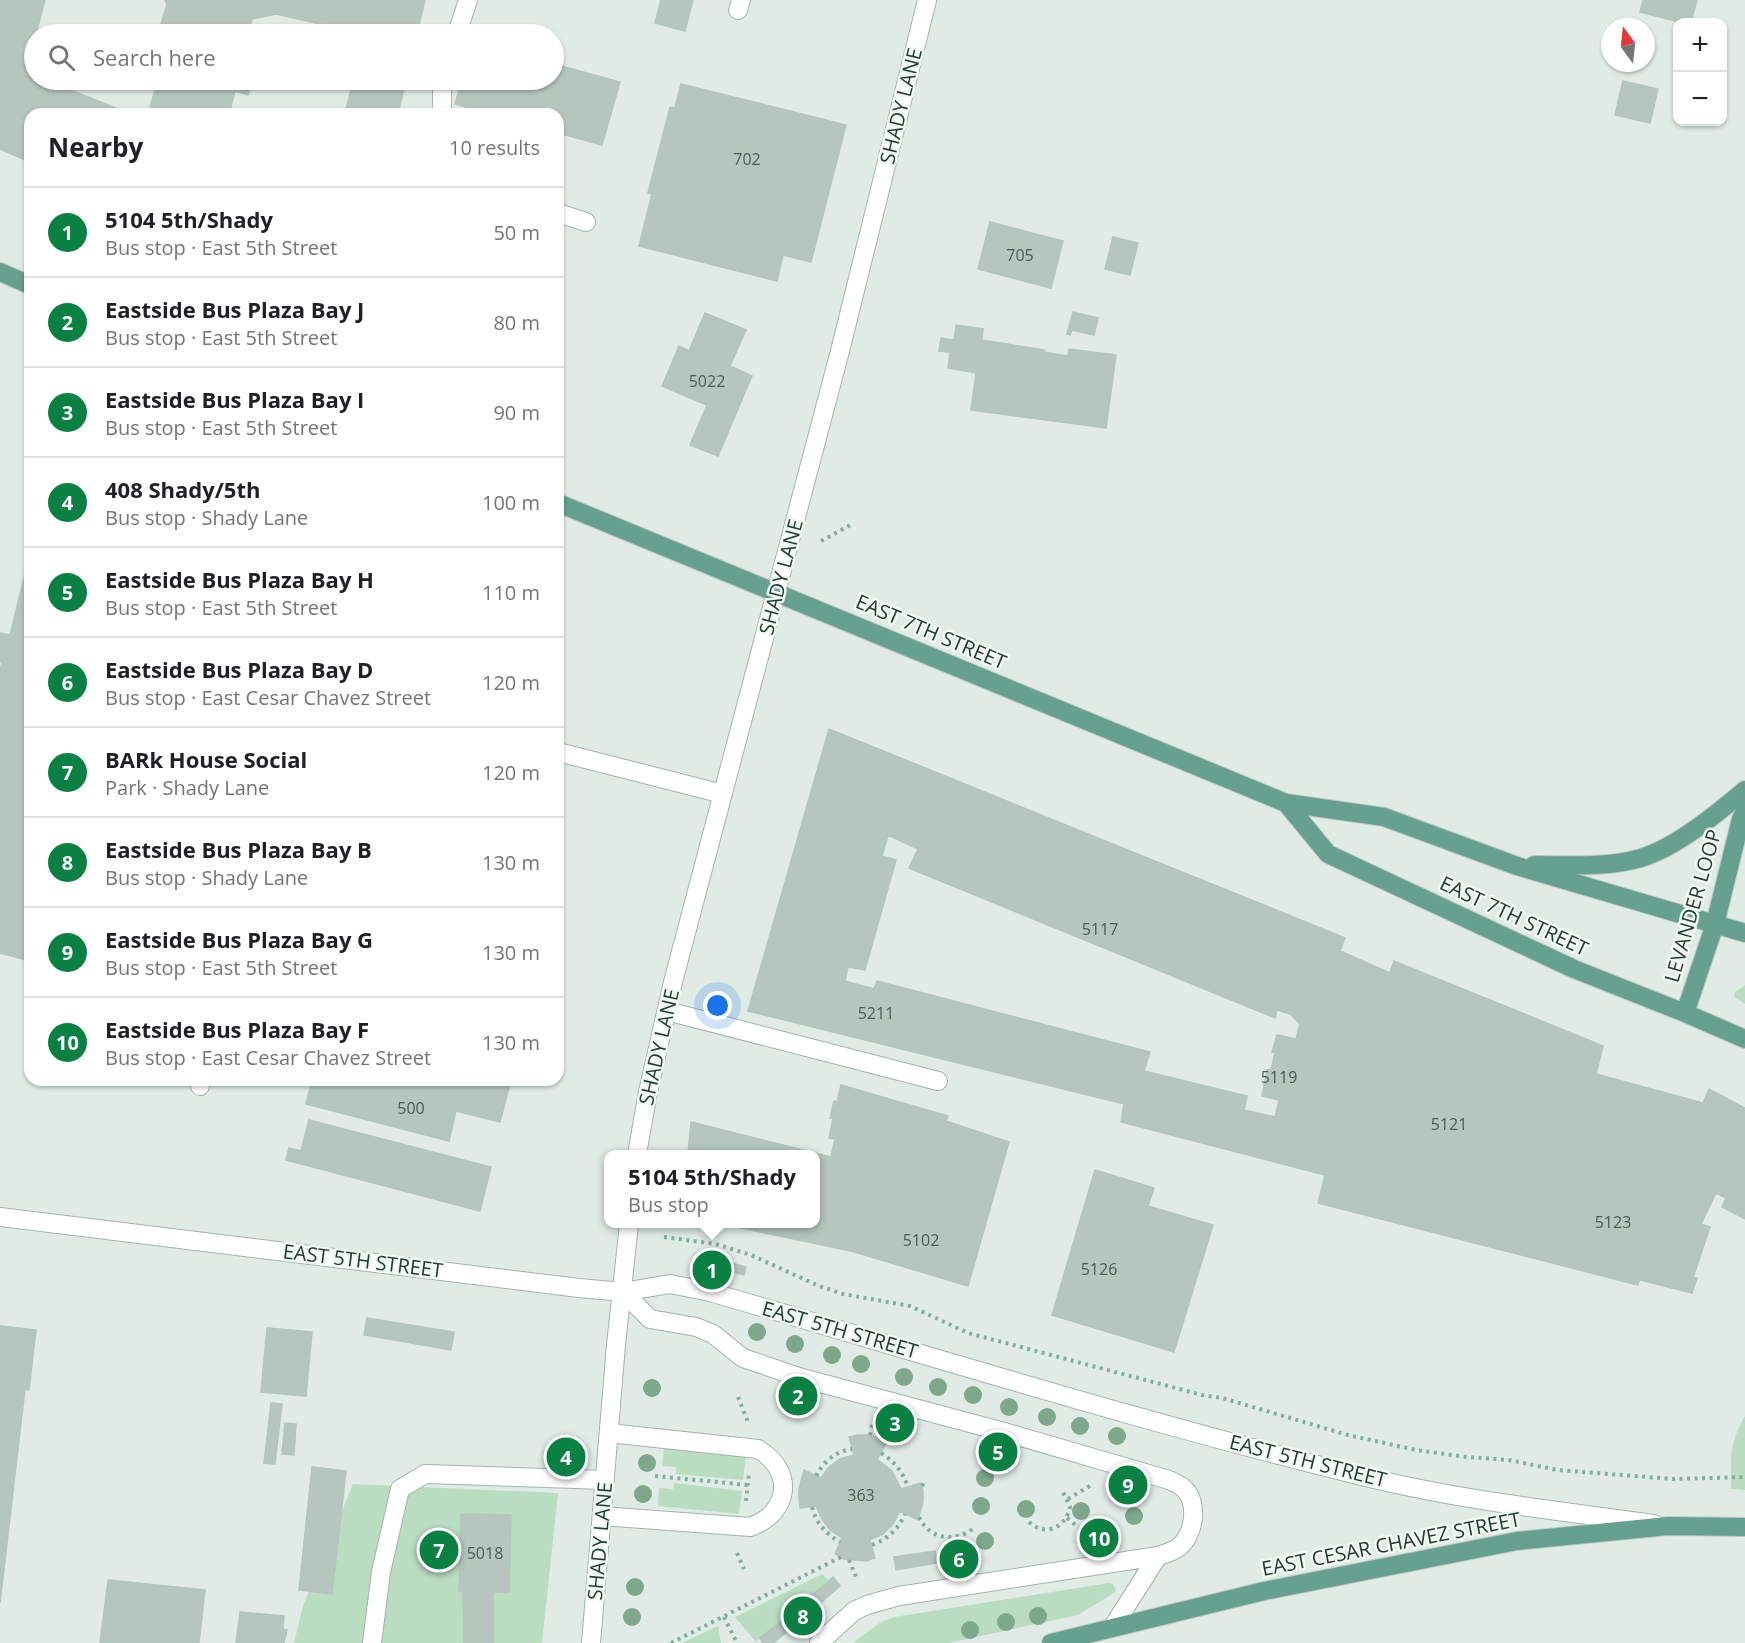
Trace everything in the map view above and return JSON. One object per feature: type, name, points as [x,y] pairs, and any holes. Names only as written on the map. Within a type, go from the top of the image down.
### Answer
[{"type":"main road","points":[[0,272],[24,282]]},
{"type":"main road","name":"EAST 7TH STREET","points":[[564,505],[1286,803],[1384,817],[1517,866],[1745,933]]},
{"type":"main road","points":[[1517,866],[1609,864],[1641,858],[1677,840],[1716,814],[1745,790]]},
{"type":"main road","name":"EAST 7TH STREET","points":[[1286,803],[1328,854],[1574,969],[1685,1013],[1745,1040]]},
{"type":"main road","name":"LEVANDER LOOP","points":[[1685,1013],[1715,924],[1741,819],[1745,811]]},
{"type":"main road","name":"EAST CESAR CHAVEZ STREET","points":[[1051,1643],[1264,1591],[1517,1541],[1668,1526],[1745,1527]]},
{"type":"street","points":[[460,24],[468,0]]},
{"type":"street","name":"SHADY LANE","points":[[638,1150],[648,1092],[667,1011],[840,351],[927,0]]},
{"type":"street","points":[[442,90],[442,108]]},
{"type":"street","points":[[564,215],[586,222]]},
{"type":"street","points":[[564,754],[723,794]]},
{"type":"street","points":[[667,1011],[938,1081]]},
{"type":"street","name":"EAST 5TH STREET","points":[[0,1217],[623,1292],[670,1284],[700,1290],[1101,1407],[1375,1479],[1472,1499],[1668,1526]]},
{"type":"street","name":"SHADY LANE","points":[[591,1643],[616,1345],[629,1228]]},
{"type":"street","points":[[623,1292],[650,1319],[696,1327],[713,1334],[743,1358],[802,1378],[1004,1432],[1169,1480],[1183,1487],[1190,1497],[1193,1516],[1189,1534],[1178,1548],[1158,1556],[898,1596],[854,1611],[819,1643]]},
{"type":"street","points":[[602,1516],[750,1527],[762,1523],[772,1514],[780,1504],[783,1491],[783,1478],[775,1463],[758,1449],[609,1434]]},
{"type":"street","points":[[372,1643],[381,1572],[400,1489],[425,1474],[605,1480]]},
{"type":"street","points":[[1112,1628],[1158,1556]]},
{"type":"path","points":[[821,541],[854,523]]},
{"type":"path","points":[[664,1237],[716,1244],[751,1255],[819,1286],[843,1294],[910,1306],[968,1333],[1192,1393],[1222,1398],[1348,1435],[1416,1450],[1467,1458],[1509,1460],[1557,1470],[1673,1479],[1745,1477]]},
{"type":"path","points":[[738,1397],[748,1422]]},
{"type":"path","points":[[870,1436],[873,1420]]},
{"type":"path","points":[[816,1476],[820,1468],[832,1456],[852,1449]]},
{"type":"path","points":[[881,1453],[892,1460],[903,1473],[908,1487]]},
{"type":"path","points":[[745,1504],[749,1469]]},
{"type":"path","points":[[655,1476],[748,1485]]},
{"type":"path","points":[[1068,1499],[1099,1481]]},
{"type":"path","points":[[1029,1522],[1040,1529],[1047,1530],[1060,1525],[1067,1518],[1070,1507],[1063,1492]]},
{"type":"path","points":[[812,1507],[814,1516],[823,1530],[840,1542]]},
{"type":"path","points":[[872,1545],[895,1531],[905,1514]]},
{"type":"path","points":[[919,1517],[922,1525],[931,1533],[941,1537],[952,1539],[964,1536],[973,1529]]},
{"type":"path","points":[[1067,1518],[1096,1542]]},
{"type":"path","points":[[735,1549],[744,1569]]},
{"type":"path","points":[[671,1643],[841,1557]]},
{"type":"path","points":[[849,1560],[857,1579]]},
{"type":"path","points":[[724,1617],[737,1643]]},
{"type":"green space","points":[[1745,985],[1745,1004],[1734,997],[1735,992]]},
{"type":"green space","points":[[1745,1416],[1745,1490],[1731,1489],[1731,1460],[1734,1443]]},
{"type":"green space","points":[[664,1448],[746,1456],[743,1480],[676,1474],[676,1467],[662,1466]]},
{"type":"green space","points":[[674,1483],[742,1491],[739,1514],[658,1506],[659,1488],[673,1489]]},
{"type":"green space","points":[[353,1484],[558,1493],[542,1643],[294,1643],[303,1606]]},
{"type":"green space","points":[[822,1574],[828,1580],[756,1642],[735,1617]]},
{"type":"green space","points":[[1113,1584],[1116,1590],[1114,1593],[1078,1615],[948,1643],[853,1643],[881,1622],[894,1617]]},
{"type":"green space","points":[[718,1626],[721,1643],[682,1643]]},
{"type":"building","points":[[0,0],[45,0],[39,24],[24,24],[24,90],[70,90],[116,108],[24,108],[24,159],[0,149]]},
{"type":"building","points":[[165,0],[425,0],[419,24],[320,24],[276,14],[252,19],[251,24],[161,24],[167,4]]},
{"type":"building","points":[[661,0],[693,0],[685,31],[655,23]]},
{"type":"building","points":[[1643,0],[1697,0],[1692,18],[1673,18],[1673,20],[1640,12]]},
{"type":"building","points":[[564,67],[620,82],[602,145],[564,135],[564,108],[470,108],[455,104],[459,90],[564,90]]},
{"type":"building","points":[[1623,81],[1658,89],[1650,123],[1615,115]]},
{"type":"building","points":[[681,84],[846,125],[811,262],[783,255],[777,281],[639,246],[652,194],[648,193],[670,107],[675,108]]},
{"type":"building","points":[[155,90],[249,90],[248,95],[235,91],[231,108],[150,108]]},
{"type":"building","points":[[351,90],[404,90],[399,108],[346,108]]},
{"type":"building","points":[[990,222],[1063,241],[1051,288],[978,269]]},
{"type":"building","points":[[1113,237],[1138,243],[1130,275],[1105,269]]},
{"type":"building","points":[[1073,312],[1098,318],[1094,335],[1072,330],[1070,335],[1067,334]]},
{"type":"building","points":[[705,313],[746,330],[730,366],[752,376],[718,456],[690,445],[707,405],[662,386],[679,346],[689,351]]},
{"type":"building","points":[[956,325],[983,329],[982,340],[1045,350],[1044,352],[1068,356],[1069,349],[1116,355],[1106,428],[971,410],[976,373],[948,368],[950,352],[939,351],[941,338],[954,340]]},
{"type":"building","points":[[24,578],[24,959],[0,953],[0,670],[2,662],[0,662],[0,633],[10,635]]},
{"type":"building","points":[[829,729],[1345,938],[1340,951],[1390,973],[1394,961],[1603,1046],[1596,1074],[1703,1103],[1709,1089],[1745,1108],[1745,1219],[1722,1207],[1726,1198],[1716,1193],[1701,1224],[1710,1227],[1693,1278],[1697,1278],[1692,1293],[1640,1280],[1684,1110],[1336,1021],[1298,1168],[1121,1122],[1124,1104],[748,1011]],"holes":[[[888,835],[918,849],[909,868],[1275,1018],[1277,1010],[1290,1014],[1300,1024],[1296,1039],[1277,1035],[1272,1052],[1275,1053],[1271,1070],[1267,1070],[1262,1096],[1279,1100],[1275,1117],[1244,1110],[1247,1096],[1144,1071],[1150,1052],[877,981],[874,989],[845,981],[848,967],[865,970],[896,860],[882,856]]]},
{"type":"building","points":[[1336,1021],[1684,1110],[1638,1285],[1318,1203],[1325,1175],[1298,1168]]},
{"type":"building","points":[[841,1085],[948,1116],[946,1121],[1009,1142],[968,1286],[851,1251],[741,1228],[820,1228],[820,1154],[831,1157],[835,1139],[829,1138],[833,1119],[830,1118],[834,1101],[837,1102]]},
{"type":"building","points":[[310,1086],[509,1086],[500,1122],[456,1111],[449,1141],[306,1104]]},
{"type":"building","points":[[309,1120],[491,1167],[480,1211],[286,1160],[289,1148],[301,1151]]},
{"type":"building","points":[[691,1122],[803,1150],[688,1150]]},
{"type":"building","points":[[1095,1170],[1154,1188],[1148,1206],[1213,1225],[1174,1352],[1052,1315]]},
{"type":"building","points":[[728,1262],[746,1267],[744,1275],[726,1270]]},
{"type":"building","points":[[367,1318],[454,1332],[451,1350],[364,1335]]},
{"type":"building","points":[[0,1326],[36,1330],[29,1390],[25,1389],[0,1603]]},
{"type":"building","points":[[267,1328],[312,1332],[306,1396],[261,1392]]},
{"type":"building","points":[[271,1403],[282,1404],[275,1464],[264,1463]]},
{"type":"building","points":[[285,1423],[296,1424],[294,1455],[282,1454]]},
{"type":"building","points":[[870,1435],[887,1442],[877,1459],[892,1471],[901,1489],[921,1483],[923,1491],[923,1502],[918,1520],[900,1511],[893,1524],[883,1534],[870,1540],[875,1558],[866,1561],[844,1559],[835,1554],[842,1538],[830,1530],[816,1506],[800,1508],[799,1498],[804,1470],[821,1478],[829,1467],[840,1459],[854,1455],[849,1437]]},
{"type":"building","points":[[312,1467],[346,1471],[332,1594],[299,1590]]},
{"type":"building","points":[[461,1514],[511,1515],[509,1592],[493,1592],[493,1643],[464,1643],[463,1591],[459,1591]]},
{"type":"building","points":[[935,1551],[937,1563],[896,1570],[894,1557]]},
{"type":"building","points":[[833,1577],[840,1586],[809,1613],[801,1604]]},
{"type":"building","points":[[108,1580],[205,1590],[199,1643],[100,1643]]},
{"type":"building","points":[[240,1612],[284,1616],[283,1629],[287,1630],[284,1643],[236,1643]]},
{"type":"building","points":[[791,1613],[799,1622],[773,1643],[763,1643],[760,1638]]},
{"type":"place","name":"5104 5th/Shady","points":[[712,1270]]},
{"type":"place","name":"Eastside Bus Plaza Bay J","points":[[798,1396]]},
{"type":"place","name":"Eastside Bus Plaza Bay I","points":[[895,1423]]},
{"type":"place","name":"Eastside Bus Plaza Bay H","points":[[998,1452]]},
{"type":"place","name":"408 Shady/5th","points":[[566,1457]]},
{"type":"place","name":"Eastside Bus Plaza Bay G","points":[[1128,1485]]},
{"type":"place","name":"Eastside Bus Plaza Bay F","points":[[1099,1538]]},
{"type":"place","name":"BARk House Social","points":[[439,1550]]},
{"type":"place","name":"Eastside Bus Plaza Bay D","points":[[959,1559]]},
{"type":"place","name":"Eastside Bus Plaza Bay B","points":[[803,1616]]}]
